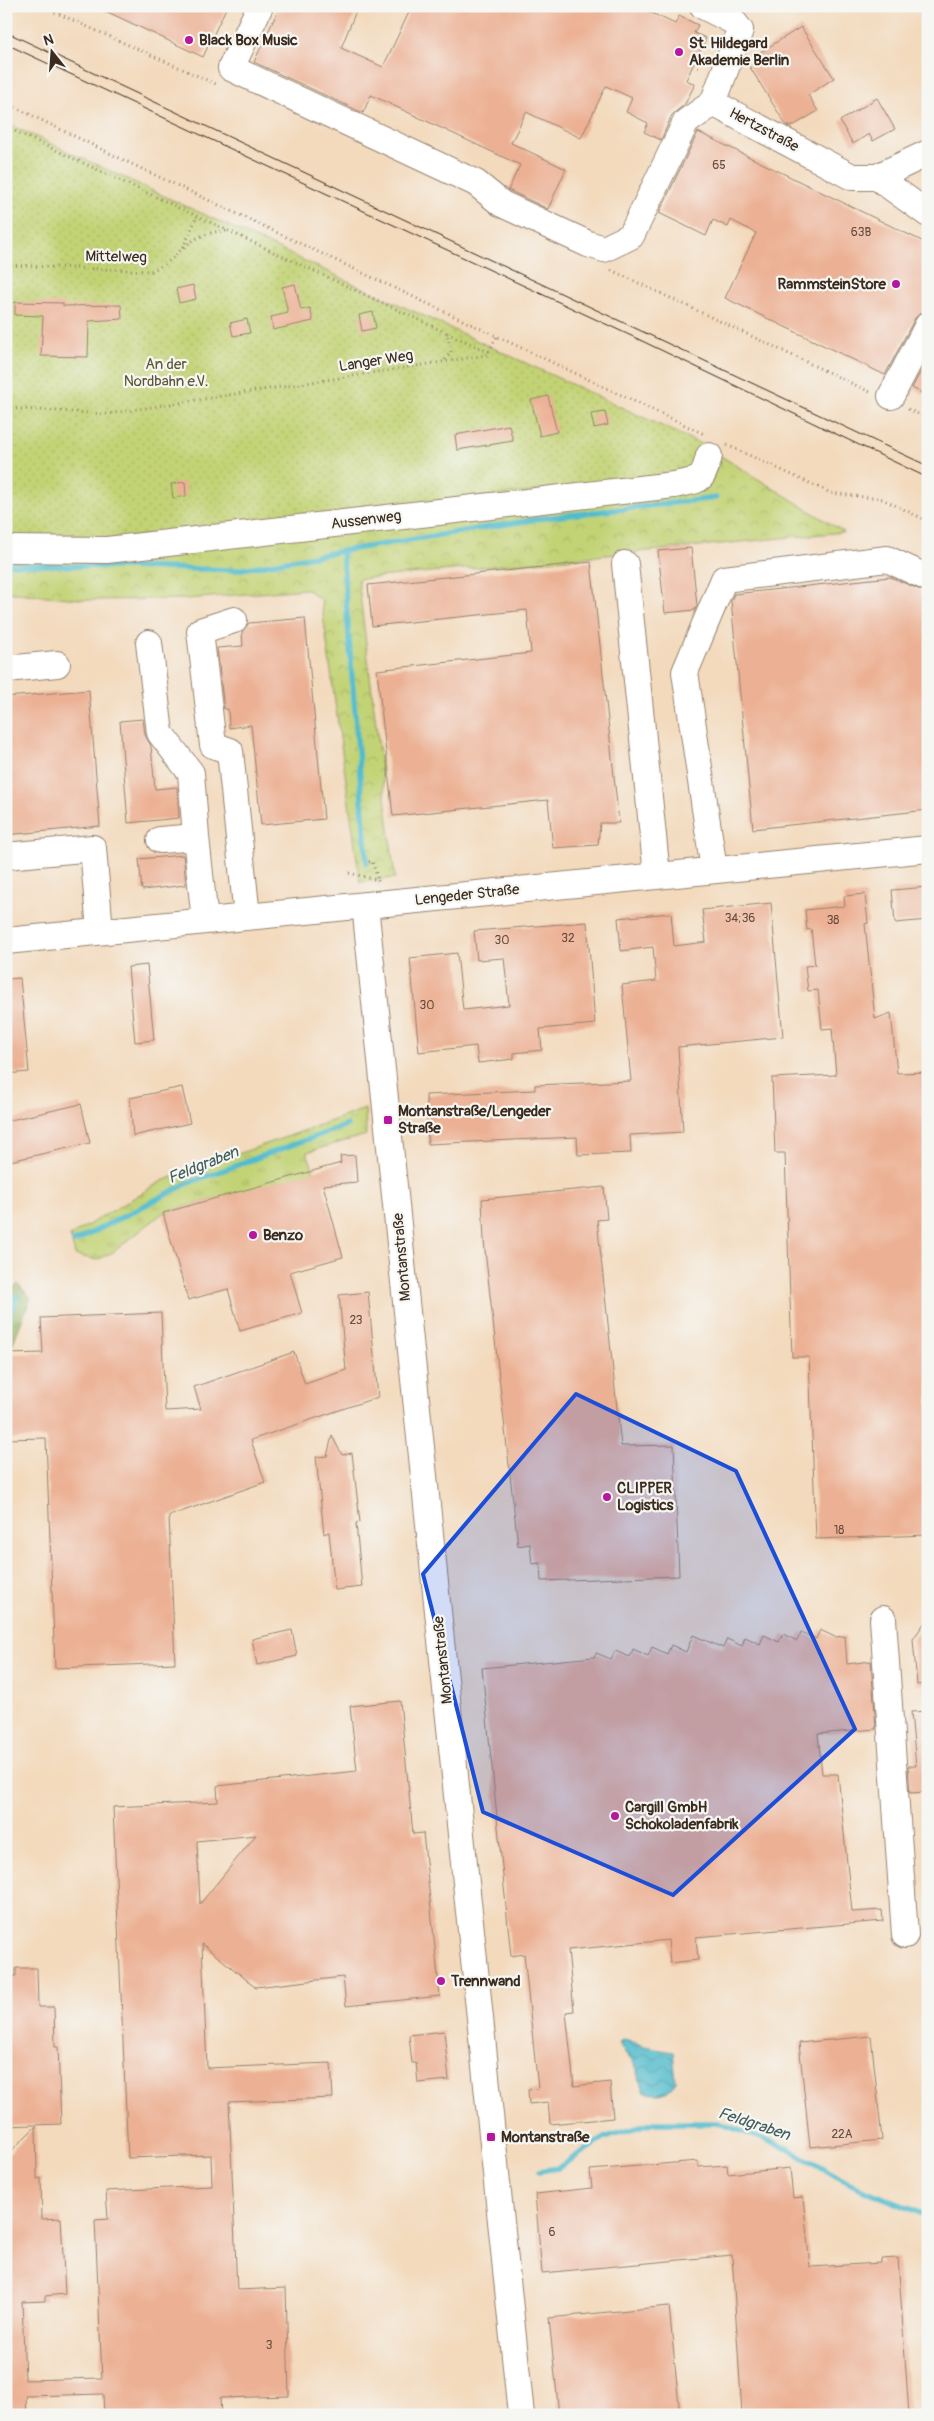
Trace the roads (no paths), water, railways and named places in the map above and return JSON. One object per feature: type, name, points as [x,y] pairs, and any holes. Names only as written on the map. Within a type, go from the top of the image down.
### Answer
[{"type":"street","points":[[260,6],[230,68],[476,183],[502,204],[545,226],[604,249],[631,236],[686,122],[713,103]]},
{"type":"street","name":"Hertzstraße","points":[[703,6],[733,21],[740,30],[713,103],[852,177],[877,177],[928,153]]},
{"type":"street","points":[[877,177],[928,214]]},
{"type":"street","points":[[889,399],[928,325]]},
{"type":"street","name":"Aussenweg","points":[[6,549],[107,550],[674,485],[701,478],[705,474],[715,446]]},
{"type":"street","points":[[714,870],[685,672],[724,579],[887,559],[928,578]]},
{"type":"street","points":[[625,564],[657,876]]},
{"type":"street","points":[[234,620],[200,631],[213,745],[230,751],[247,917]]},
{"type":"street","points":[[149,642],[160,733],[191,773],[205,921]]},
{"type":"street","points":[[6,669],[57,664]]},
{"type":"street","points":[[160,840],[196,837]]},
{"type":"street","points":[[6,856],[92,848],[100,931]]},
{"type":"street","name":"Lengeder Straße","points":[[6,941],[247,917],[372,895],[657,876],[928,849]]},
{"type":"street","name":"Montanstraße","points":[[372,895],[521,2415]]},
{"type":"street","points":[[883,1619],[905,1935]]},
{"type":"water","points":[[625,2039],[644,2046],[673,2051],[676,2082],[669,2090],[658,2094],[644,2092],[637,2068],[622,2049],[619,2042]]},
{"type":"waterway","points":[[6,564],[237,570],[544,518],[716,498]]},
{"type":"waterway","points":[[342,551],[367,863]]},
{"type":"waterway","name":"Feldgraben","points":[[74,1242],[188,1183],[347,1125]]},
{"type":"waterway","name":"Feldgraben","points":[[6,1323],[17,1296]]},
{"type":"waterway","name":"Feldgraben","points":[[539,2171],[558,2168],[604,2138],[654,2123],[718,2123],[781,2145],[857,2187],[928,2216]]},
{"type":"tram line","points":[[6,32],[928,466]]},
{"type":"tram line","points":[[6,44],[640,340],[928,478]]},
{"type":"place","name":"Black Box Music","points":[[189,40]]},
{"type":"place","name":"St. Hildegard Akademie Berlin","points":[[679,52]]},
{"type":"place","name":"RammsteinStore","points":[[896,284]]},
{"type":"place","name":"Montanstraße/Lengeder Straße","points":[[388,1120]]},
{"type":"place","name":"Benzo","points":[[253,1235]]},
{"type":"place","name":"CLIPPER Logistics","points":[[607,1497]]},
{"type":"place","name":"Cargill GmbH Schokoladenfabrik","points":[[615,1816]]},
{"type":"place","name":"Trennwand","points":[[441,1981]]},
{"type":"place","name":"Montanstraße","points":[[491,2137]]},
{"type":"park label","name":"An der Nordbahn e.V.","points":[[166,372]]}]
